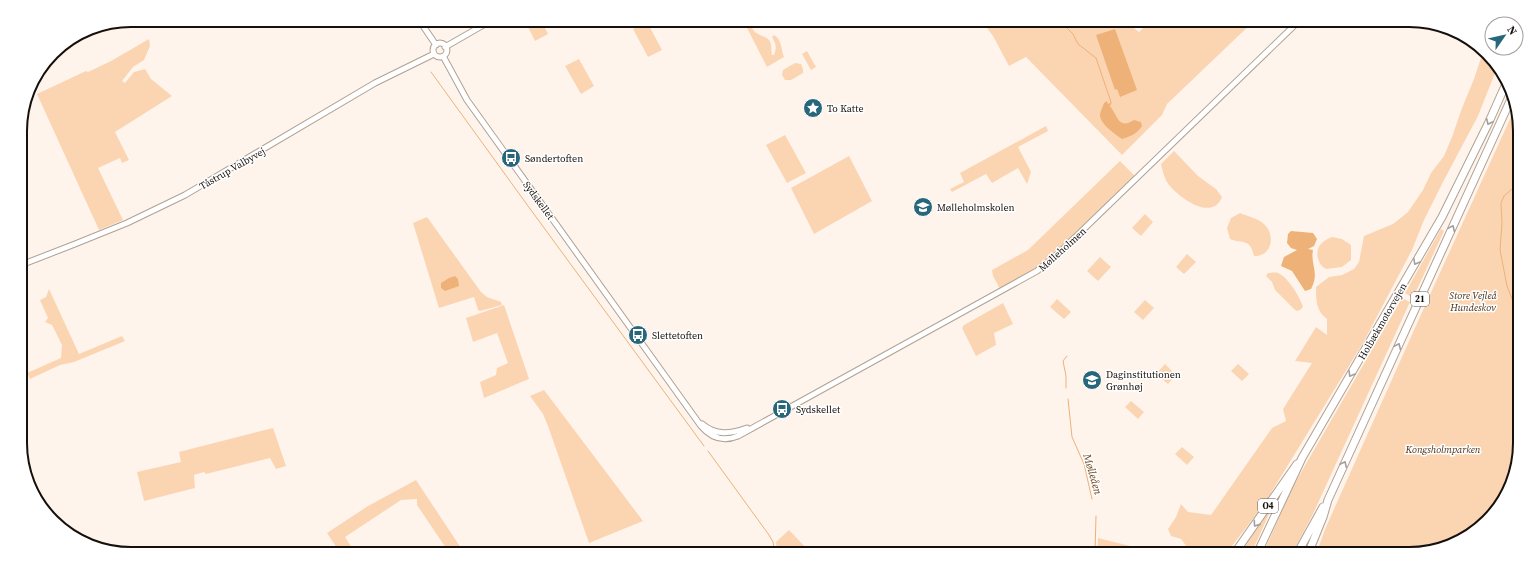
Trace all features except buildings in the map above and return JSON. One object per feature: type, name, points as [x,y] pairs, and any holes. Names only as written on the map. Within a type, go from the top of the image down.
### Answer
[{"type":"highway","name":"Holbækmotorvejen","points":[[1259,547],[1302,458],[1442,217],[1504,89]]},
{"type":"highway","name":"21","points":[[1311,547],[1328,500],[1509,104]]},
{"type":"highway","name":"O4","points":[[1239,547],[1292,470],[1302,458]]},
{"type":"highway","points":[[1301,547],[1318,514],[1328,500]]},
{"type":"street","points":[[424,27],[436,45]]},
{"type":"street","points":[[436,45],[433,50],[434,54],[439,57],[443,56],[446,51],[446,47],[480,27]]},
{"type":"street","name":"Mølleholmen","points":[[727,436],[755,425],[1023,280],[1047,263],[1293,27]]},
{"type":"street","points":[[436,45],[442,44],[446,47]]},
{"type":"street","name":"Tåstrup Valbyvej","points":[[27,263],[132,220],[185,195],[376,83],[434,54]]},
{"type":"street","name":"Sydskellet","points":[[443,56],[467,100],[696,418],[708,429],[727,436]]},
{"type":"green space","points":[[528,27],[544,27],[548,34],[535,41]]},
{"type":"green space","points":[[637,27],[650,27],[662,50],[648,57],[633,29]]},
{"type":"green space","points":[[747,27],[752,27],[754,31],[769,40],[772,55],[774,55],[776,48],[772,37],[774,35],[779,39],[784,57],[767,67]]},
{"type":"green space","points":[[986,27],[1133,27],[1139,32],[1144,27],[1248,27],[1167,104],[1162,115],[1122,155],[1026,57],[1009,66],[993,36]]},
{"type":"green space","points":[[149,39],[150,46],[144,60],[133,67],[122,81],[125,83],[134,72],[145,69],[151,79],[172,96],[115,132],[129,160],[122,163],[120,158],[98,168],[123,220],[99,230],[37,94],[111,61]]},
{"type":"green space","points":[[807,51],[816,67],[811,70],[802,54]]},
{"type":"green space","points":[[1482,56],[1495,73],[1478,116],[1424,220],[1412,250],[1363,343],[1264,504],[1231,547],[1187,547],[1181,539],[1171,536],[1168,529],[1176,517],[1181,504],[1188,512],[1211,515],[1272,428],[1286,421],[1283,409],[1312,363],[1295,361],[1316,327],[1327,335],[1327,319],[1323,316],[1319,309],[1316,287],[1329,277],[1342,275],[1354,269],[1359,262],[1364,236],[1393,224],[1408,212],[1423,190],[1431,173],[1444,156]]},
{"type":"green space","points":[[579,59],[594,86],[581,94],[565,66]]},
{"type":"green space","points":[[795,63],[801,64],[803,73],[791,80],[785,80],[782,75],[783,70]]},
{"type":"green space","name":"Kongsholmparken","points":[[1512,115],[1513,131],[1513,443],[1511,463],[1502,489],[1487,512],[1478,521],[1461,533],[1449,539],[1416,547],[1319,547],[1326,527]]},
{"type":"green space","points":[[1046,126],[1048,131],[1018,147],[1031,172],[1027,184],[1018,168],[992,183],[986,174],[952,192],[950,189],[964,182],[960,173]]},
{"type":"green space","points":[[785,135],[806,173],[787,183],[766,145]]},
{"type":"green space","points":[[1174,151],[1198,176],[1216,189],[1222,197],[1217,204],[1210,208],[1194,204],[1178,194],[1167,182],[1161,164]]},
{"type":"green space","points":[[849,156],[872,201],[814,234],[791,188]]},
{"type":"green space","points":[[1120,161],[1135,176],[1043,265],[1000,289],[993,276],[992,270],[1028,250]]},
{"type":"green space","points":[[1240,213],[1259,221],[1268,229],[1271,239],[1265,253],[1254,256],[1248,244],[1230,239],[1227,228],[1231,218]]},
{"type":"green space","points":[[1145,214],[1153,222],[1141,236],[1132,228]]},
{"type":"green space","points":[[427,217],[481,292],[487,297],[501,302],[502,305],[480,311],[478,310],[474,297],[439,308],[413,223]]},
{"type":"green space","points":[[1441,229],[1444,231],[1413,298],[1405,293]]},
{"type":"green space","points":[[1332,237],[1342,239],[1351,245],[1351,260],[1342,267],[1326,269],[1319,262],[1317,255],[1318,248],[1325,240]]},
{"type":"green space","points":[[1187,254],[1196,262],[1184,274],[1176,267]]},
{"type":"green space","points":[[1100,257],[1111,267],[1098,281],[1087,271]]},
{"type":"green space","points":[[1268,273],[1278,273],[1290,283],[1303,307],[1300,310],[1297,311],[1294,309],[1275,290],[1272,282],[1266,276]]},
{"type":"green space","points":[[49,289],[79,354],[122,336],[125,341],[74,362],[60,365],[30,379],[27,373],[61,358],[62,345],[52,325],[45,322],[48,318],[40,300],[46,297]]},
{"type":"green space","points":[[1402,298],[1410,302],[1313,514],[1296,547],[1266,547],[1292,488]]},
{"type":"green space","points":[[1057,299],[1071,312],[1064,319],[1050,307]]},
{"type":"green space","points":[[1145,300],[1154,308],[1143,320],[1134,312]]},
{"type":"green space","points":[[1003,303],[1013,324],[994,333],[996,345],[976,356],[962,328],[964,325]]},
{"type":"green space","points":[[504,305],[529,379],[484,398],[480,382],[496,375],[497,368],[508,363],[497,333],[473,342],[466,318]]},
{"type":"green space","points":[[1165,364],[1176,375],[1168,384],[1156,374]]},
{"type":"green space","points":[[1238,364],[1249,374],[1242,381],[1231,371]]},
{"type":"green space","points":[[544,390],[643,521],[589,543],[548,426],[543,414],[530,396]]},
{"type":"green space","points":[[1131,401],[1144,412],[1138,419],[1125,407]]},
{"type":"green space","points":[[273,428],[286,466],[276,469],[270,458],[206,474],[204,472],[194,475],[195,488],[144,501],[137,472],[181,462],[179,452]]},
{"type":"green space","points":[[1182,447],[1194,457],[1187,465],[1175,454]]},
{"type":"green space","points":[[416,480],[460,547],[445,547],[417,505],[417,499],[401,500],[345,537],[351,547],[336,547],[327,533],[368,506]]},
{"type":"green space","points":[[1279,495],[1254,547],[1242,547]]},
{"type":"green space","points":[[789,530],[805,547],[776,547],[776,542]]},
{"type":"green space","points":[[1098,538],[1134,547],[1097,547]]},
{"type":"shaded area","points":[[1115,29],[1137,90],[1120,97],[1117,89],[1115,90],[1096,35]]},
{"type":"shaded area","points":[[1107,101],[1108,104],[1112,102],[1110,106],[1121,123],[1129,123],[1134,120],[1141,122],[1142,126],[1140,129],[1134,134],[1122,139],[1112,132],[1102,122],[1100,115],[1104,103]]},
{"type":"shaded area","points":[[1291,231],[1313,233],[1317,239],[1314,246],[1308,249],[1313,250],[1312,255],[1315,273],[1314,283],[1311,289],[1305,291],[1292,271],[1281,266],[1284,257],[1297,250],[1291,248],[1287,243],[1288,234]]},
{"type":"shaded area","points":[[455,276],[458,279],[459,286],[445,291],[441,288],[441,283]]},
{"type":"waterway","points":[[1066,27],[1073,34],[1078,44],[1096,58],[1111,102]]},
{"type":"waterway","points":[[431,72],[704,446]]},
{"type":"waterway","points":[[1513,188],[1504,196],[1501,203],[1502,223],[1500,250],[1507,286],[1513,301]]},
{"type":"waterway","points":[[1066,388],[1066,376],[1063,361],[1067,356]]},
{"type":"waterway","name":"Mølleåen","points":[[1068,399],[1072,437],[1084,464],[1092,499]]},
{"type":"waterway","points":[[708,451],[769,535],[774,547]]},
{"type":"waterway","name":"Mølleåen","points":[[1095,547],[1096,516]]},
{"type":"place","name":"To Katte","points":[[813,108]]},
{"type":"place","name":"Søndertoften","points":[[511,158]]},
{"type":"place","name":"Mølleholmskolen","points":[[923,207]]},
{"type":"place","name":"Slettetoften","points":[[638,335]]},
{"type":"place","name":"Daginstitutionen Grønhøj","points":[[1092,380]]},
{"type":"place","name":"Sydskellet","points":[[782,409]]},
{"type":"park label","name":"Store Vejleå Hundeskov","points":[[1473,300]]}]
